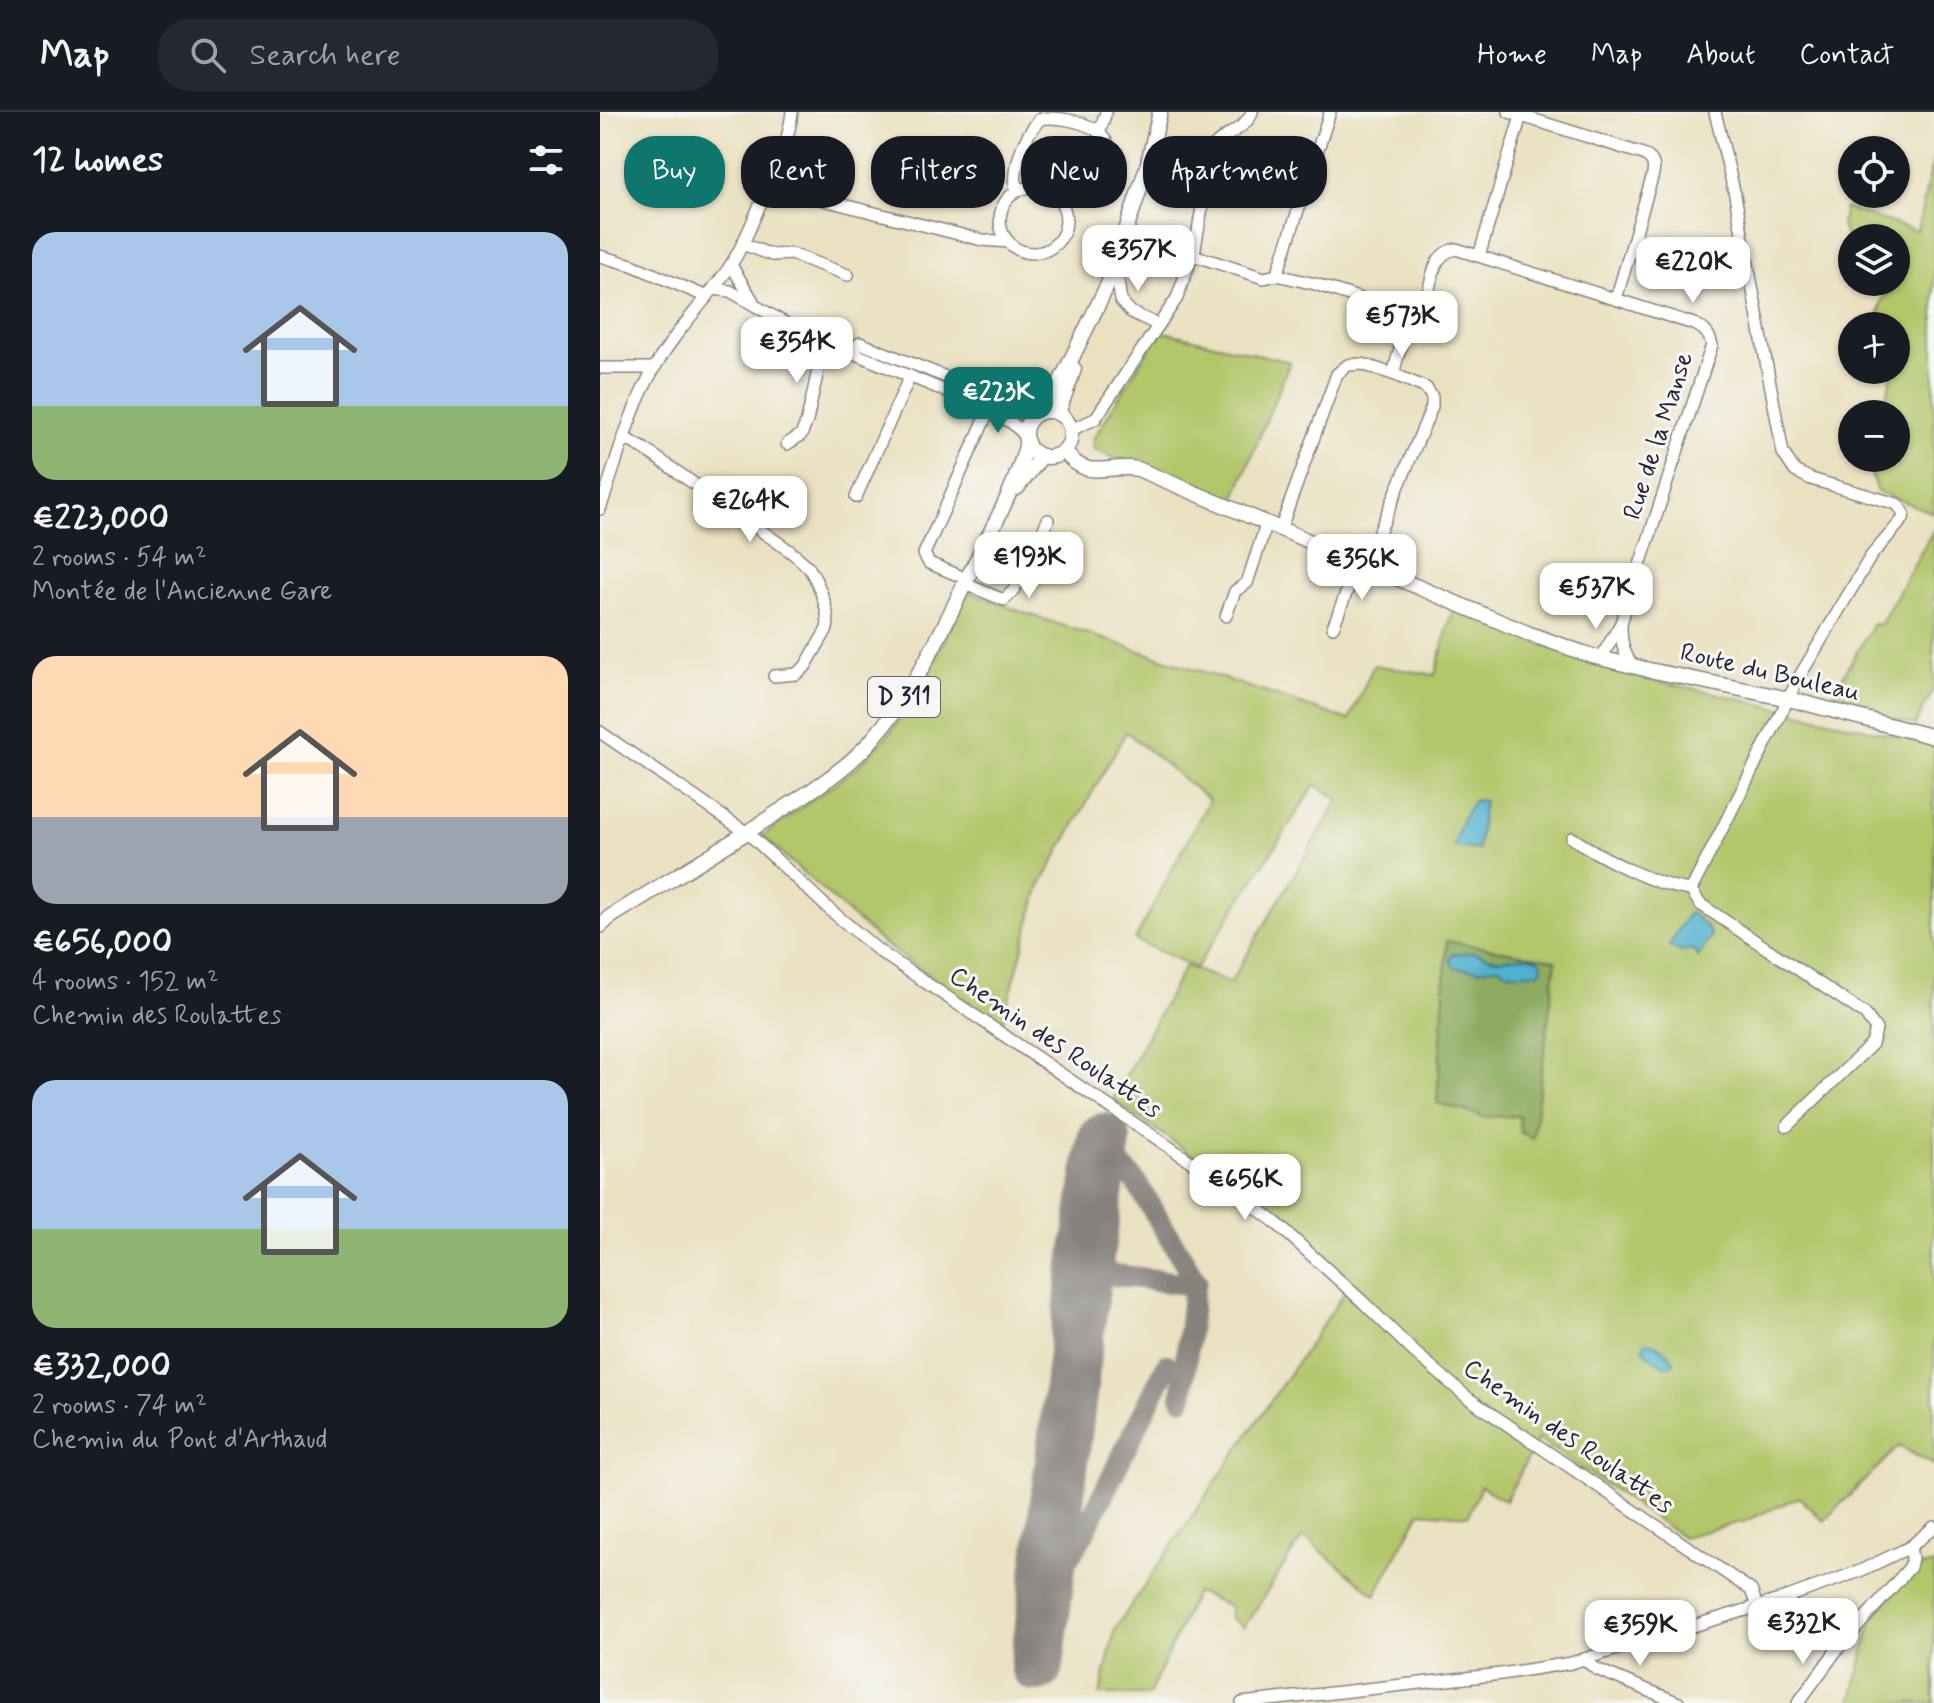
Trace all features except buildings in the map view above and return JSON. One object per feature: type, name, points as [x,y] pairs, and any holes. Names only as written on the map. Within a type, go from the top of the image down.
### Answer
[{"type":"main road","points":[[1048,412],[1064,417],[1071,430],[1069,445],[1058,455],[1042,456],[1036,453],[1026,438],[1029,421],[1048,412],[1109,282],[1147,167],[1160,112]]},
{"type":"main road","name":"D 311","points":[[600,926],[810,791],[869,743],[897,708],[933,649],[1001,511],[1022,460],[1026,438]]},
{"type":"main road","name":"Route du Bouleau","points":[[1064,451],[1082,468],[1100,471],[1122,466],[1138,469],[1527,633],[1601,658],[1789,699],[1934,737]]},
{"type":"main road","name":"D 311","points":[[1001,511],[1042,456]]},
{"type":"street","points":[[789,136],[792,112]]},
{"type":"street","points":[[1099,133],[1106,112]]},
{"type":"street","points":[[1071,430],[1095,419],[1177,298],[1193,255],[1212,149],[1218,140],[1248,121],[1252,112]]},
{"type":"street","points":[[1277,275],[1330,112]]},
{"type":"street","points":[[1691,890],[1801,674],[1871,556],[1903,519],[1904,513],[1897,504],[1811,479],[1795,471],[1783,453],[1735,195],[1715,112]]},
{"type":"street","points":[[1479,256],[1515,114],[1643,154],[1653,161],[1653,174],[1616,299]]},
{"type":"street","points":[[1016,191],[1015,178],[1022,148],[1030,130],[1040,119],[1064,119],[1094,129],[1101,136]]},
{"type":"street","points":[[1027,187],[1038,187],[1058,198],[1064,207],[1066,219],[1065,230],[1059,240],[1040,252],[1018,249],[1009,242],[1000,225],[1000,215],[1009,197],[1027,187]]},
{"type":"street","points":[[600,509],[624,438],[653,368],[728,269],[759,208]]},
{"type":"street","points":[[852,208],[982,240],[1009,242]]},
{"type":"street","points":[[743,244],[772,255],[791,254],[848,275]]},
{"type":"street","name":"Rue de la Manse","points":[[1407,323],[1424,307],[1441,254],[1456,249],[1704,329],[1709,336],[1712,345],[1621,623],[1601,658]]},
{"type":"street","points":[[1193,255],[1264,278],[1277,275],[1315,284],[1401,312],[1407,323],[1393,374]]},
{"type":"street","points":[[600,256],[710,293],[730,291],[795,329],[977,404],[1012,423],[1026,438]]},
{"type":"street","points":[[1115,265],[1121,301],[1131,312],[1158,325]]},
{"type":"street","points":[[728,269],[731,288],[738,295]]},
{"type":"street","points":[[728,269],[756,305]]},
{"type":"street","points":[[787,444],[801,435],[807,421],[818,370],[829,343]]},
{"type":"street","points":[[850,352],[860,343],[979,390]]},
{"type":"street","points":[[1226,616],[1235,591],[1247,583],[1273,527],[1337,374],[1348,365],[1362,364],[1426,388],[1432,397],[1432,407],[1333,627]]},
{"type":"street","points":[[600,368],[653,368]]},
{"type":"street","points":[[856,497],[910,376]]},
{"type":"street","points":[[977,404],[1004,410],[1048,412]]},
{"type":"street","points":[[989,410],[924,554],[929,563],[1004,600],[1014,590],[1048,520]]},
{"type":"street","points":[[624,438],[778,542],[808,567],[828,614],[827,629],[805,667],[796,674],[774,676]]},
{"type":"street","points":[[1621,623],[1621,642],[1633,666]]},
{"type":"street","name":"Chemin des Roulattes","points":[[600,732],[747,832],[879,951],[1227,1186],[1275,1222],[1468,1398],[1751,1590],[1757,1606]]},
{"type":"street","points":[[1572,838],[1603,858],[1677,888],[1691,890],[1700,904],[1865,1014],[1876,1029],[1872,1044],[1787,1126]]},
{"type":"street","points":[[1242,1703],[1501,1674],[1571,1663],[1781,1599],[1860,1571],[1910,1547],[1934,1527]]},
{"type":"street","points":[[1798,1703],[1836,1651],[1910,1567],[1910,1547]]},
{"type":"street","points":[[1781,1599],[1833,1642],[1836,1651]]},
{"type":"street","points":[[1584,1659],[1596,1669],[1679,1703]]},
{"type":"green space","points":[[1934,156],[1934,513],[1877,492],[1870,472],[1910,472],[1910,400],[1886,400],[1890,384],[1910,384],[1910,312],[1879,312],[1882,299],[1886,296],[1910,296],[1910,229],[1917,231]]},
{"type":"green space","points":[[1845,208],[1895,224],[1841,224]]},
{"type":"green space","points":[[1160,331],[1290,362],[1233,502],[1094,450],[1092,441]]},
{"type":"green space","points":[[1934,529],[1934,688],[1915,725],[1828,702],[1873,624],[1880,625]]},
{"type":"green space","points":[[968,591],[1019,611],[1349,720],[1374,665],[1435,675],[1453,609],[1590,663],[1645,679],[1934,745],[1934,1465],[1899,1446],[1824,1521],[1799,1497],[1745,1521],[1683,1537],[1538,1439],[1505,1501],[1481,1486],[1468,1516],[1420,1512],[1375,1595],[1303,1536],[1244,1627],[1231,1618],[1230,1606],[1196,1592],[1149,1695],[1100,1695],[1115,1629],[1352,1282],[1284,1218],[1113,1100],[1185,966],[1230,983],[1339,799],[1315,785],[1196,968],[1135,940],[1209,800],[1126,732],[1039,888],[1002,1025],[880,941],[762,836],[856,768],[888,735],[918,694]]},
{"type":"green space","points":[[1447,941],[1556,960],[1533,1139],[1520,1132],[1519,1116],[1484,1117],[1437,1103]]},
{"type":"green space","points":[[1934,1564],[1934,1703],[1851,1703],[1872,1619],[1913,1569]]},
{"type":"water","points":[[1474,800],[1484,801],[1478,850],[1454,847],[1461,823]]},
{"type":"water","points":[[1690,913],[1706,926],[1711,937],[1698,957],[1691,949],[1681,952],[1669,946]]},
{"type":"water","points":[[1474,952],[1498,959],[1531,957],[1541,961],[1542,968],[1539,972],[1518,973],[1499,967],[1483,970],[1455,968],[1450,960],[1453,954]]},
{"type":"water","points":[[1646,1342],[1668,1353],[1674,1361],[1671,1366],[1659,1363],[1648,1355],[1643,1348]]},
{"type":"taxiway","points":[[1102,1152],[1121,1165],[1136,1182],[1196,1281]]},
{"type":"taxiway","points":[[1085,1271],[1194,1285],[1182,1398]]},
{"type":"taxiway","points":[[1047,1581],[1067,1559],[1084,1533],[1167,1365]]},
{"type":"runway","points":[[1037,1665],[1104,1140]]}]
